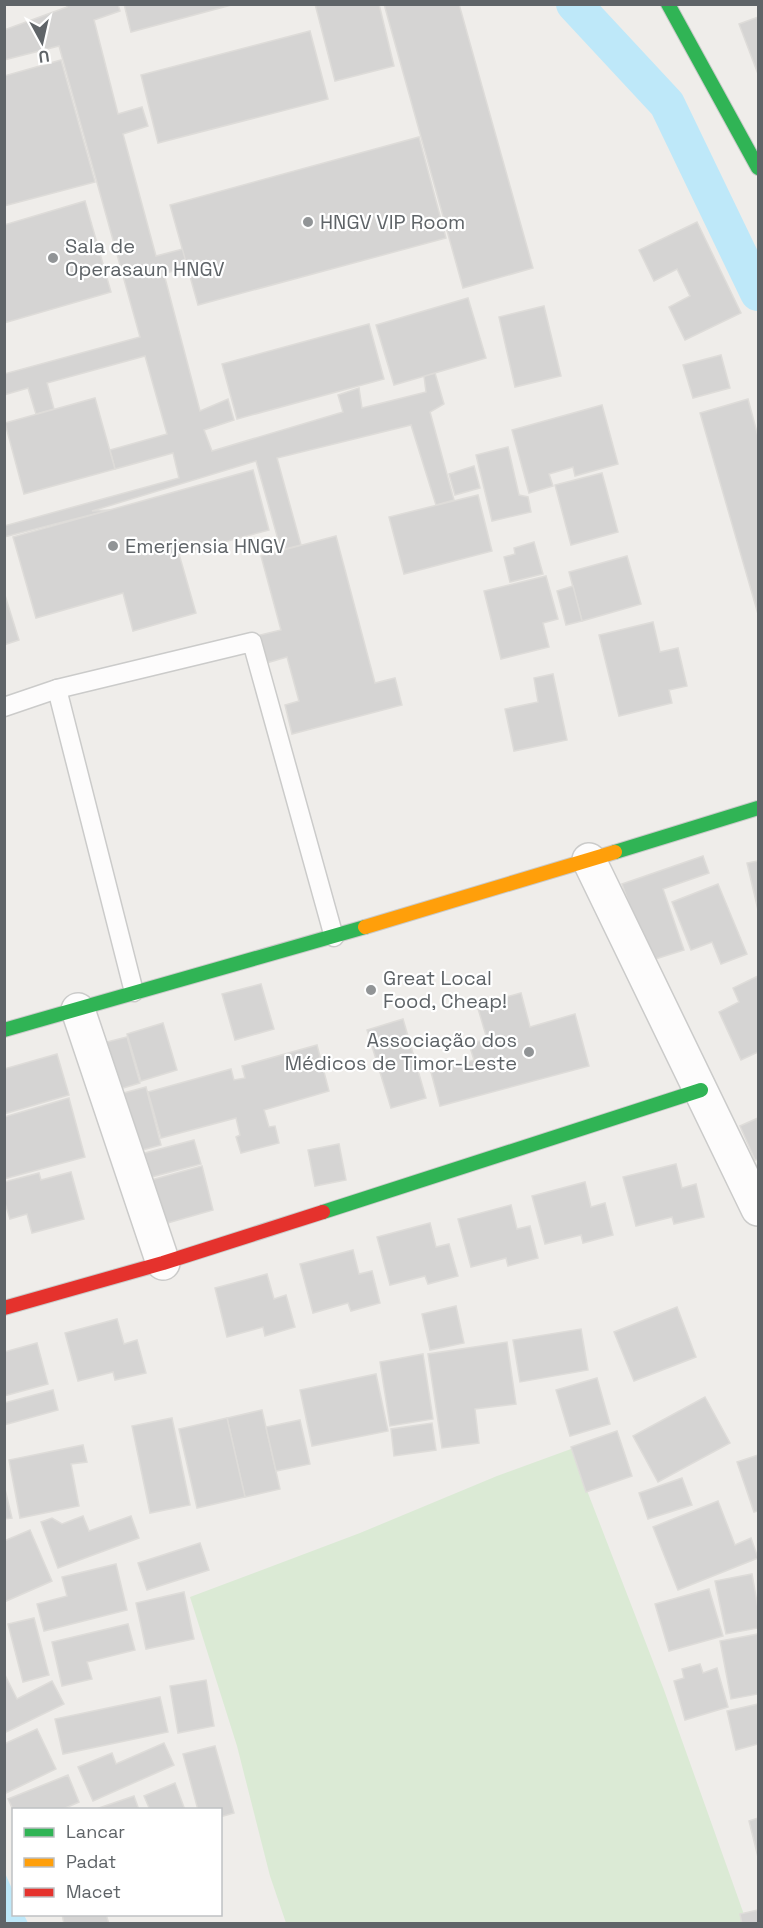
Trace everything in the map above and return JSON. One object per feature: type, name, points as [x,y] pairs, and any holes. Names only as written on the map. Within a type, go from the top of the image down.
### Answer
[{"type":"street","points":[[668,4],[759,168]]},
{"type":"street","points":[[4,1030],[334,937],[759,808]]},
{"type":"street","points":[[589,860],[759,1209]]},
{"type":"street","points":[[78,1010],[163,1263]]},
{"type":"street","points":[[4,1308],[163,1263],[701,1090]]},
{"type":"lane","points":[[4,706],[57,689],[252,642],[334,937]]},
{"type":"lane","points":[[57,689],[134,992]]},
{"type":"green space","points":[[571,1449],[664,1690],[747,1923],[286,1923],[270,1876],[237,1746],[190,1597],[360,1533],[497,1476]]},
{"type":"water","points":[[4,1871],[12,1889],[12,1916],[24,1916],[28,1923],[5,1923]]},
{"type":"building","points":[[66,4],[118,4],[120,11],[94,20],[118,114],[142,107],[148,126],[123,134],[156,256],[183,249],[188,266],[164,274],[200,411],[228,399],[234,420],[204,430],[212,451],[343,412],[338,395],[359,388],[362,408],[426,392],[424,376],[435,373],[444,404],[430,412],[454,500],[436,505],[411,425],[277,458],[301,545],[281,550],[256,461],[92,511],[110,510],[4,537],[4,526],[179,478],[173,453],[115,469],[110,450],[167,434],[145,356],[47,383],[54,409],[36,414],[28,388],[4,395],[4,374],[140,337],[59,46],[4,60],[4,30],[67,7]]},
{"type":"building","points":[[124,4],[235,4],[131,32]]},
{"type":"building","points":[[315,4],[379,4],[394,66],[335,81]]},
{"type":"building","points":[[384,4],[459,4],[533,268],[463,288]]},
{"type":"building","points":[[758,17],[758,74],[739,24]]},
{"type":"building","points":[[310,31],[328,99],[158,143],[141,75]]},
{"type":"building","points":[[61,60],[95,182],[4,206],[4,76]]},
{"type":"building","name":"HNGV VIP Room","points":[[419,137],[446,238],[198,305],[170,205]]},
{"type":"building","name":"Sala de Operasaun HNGV","points":[[85,201],[111,292],[4,323],[4,225]]},
{"type":"building","points":[[697,222],[741,313],[685,340],[669,307],[690,296],[677,269],[654,281],[639,250]]},
{"type":"building","points":[[468,298],[486,358],[394,385],[376,325]]},
{"type":"building","points":[[544,306],[561,376],[515,387],[499,317]]},
{"type":"building","points":[[369,324],[384,379],[237,419],[222,364]]},
{"type":"building","points":[[721,355],[730,388],[693,398],[683,365]]},
{"type":"building","points":[[95,398],[115,469],[24,494],[5,423]]},
{"type":"building","points":[[748,399],[758,436],[758,614],[700,413]]},
{"type":"building","points":[[602,405],[618,464],[575,476],[573,467],[549,474],[553,486],[529,493],[512,430]]},
{"type":"building","points":[[508,447],[519,495],[528,497],[531,512],[492,521],[476,455]]},
{"type":"building","points":[[474,466],[480,488],[455,495],[449,474]]},
{"type":"building","name":"Emerjensia HNGV","points":[[253,470],[269,530],[179,554],[196,613],[133,631],[123,593],[36,618],[13,537]]},
{"type":"building","points":[[602,473],[618,532],[571,545],[555,485]]},
{"type":"building","points":[[478,495],[492,551],[404,574],[389,517]]},
{"type":"building","points":[[336,536],[375,683],[395,678],[402,705],[292,734],[285,705],[299,701],[287,657],[263,664],[256,636],[281,630],[261,556]]},
{"type":"building","points":[[534,542],[543,574],[510,582],[504,557],[515,554],[514,548]]},
{"type":"building","points":[[627,556],[641,604],[582,621],[569,572]]},
{"type":"building","points":[[546,576],[558,619],[543,623],[549,647],[501,659],[484,591]]},
{"type":"building","points":[[573,586],[582,621],[566,625],[557,591]]},
{"type":"building","points":[[4,592],[19,640],[4,645]]},
{"type":"building","points":[[653,622],[660,652],[678,648],[687,686],[669,690],[672,703],[619,716],[599,635]]},
{"type":"building","points":[[553,674],[567,740],[514,751],[505,709],[538,702],[534,678]]},
{"type":"building","points":[[703,856],[709,873],[663,889],[684,950],[649,961],[622,884]]},
{"type":"building","points":[[758,861],[758,910],[747,863]]},
{"type":"building","points":[[718,884],[747,954],[721,964],[712,942],[691,950],[672,902]]},
{"type":"building","points":[[758,976],[758,1052],[741,1060],[719,1012],[739,1002],[733,988]]},
{"type":"building","points":[[261,984],[274,1029],[235,1040],[222,994]]},
{"type":"building","name":"Associação dos Médicos de Timor-Leste","points":[[521,993],[530,1027],[575,1014],[589,1066],[440,1106],[431,1072],[474,1060],[469,1044],[487,1039],[477,1005]]},
{"type":"building","points":[[403,1019],[426,1098],[391,1108],[367,1030]]},
{"type":"building","points":[[163,1023],[177,1070],[141,1081],[127,1034]]},
{"type":"building","points":[[127,1037],[140,1083],[113,1091],[99,1044]]},
{"type":"building","points":[[317,1045],[329,1091],[264,1110],[269,1127],[275,1126],[279,1143],[241,1153],[236,1137],[240,1135],[236,1118],[161,1138],[148,1092],[231,1069],[234,1080],[245,1078],[242,1066]]},
{"type":"building","points":[[57,1054],[69,1095],[4,1114],[4,1069]]},
{"type":"building","points":[[146,1087],[161,1145],[131,1153],[116,1095]]},
{"type":"building","points":[[69,1098],[85,1157],[4,1179],[4,1117]]},
{"type":"building","points":[[758,1118],[758,1159],[755,1160],[740,1126]]},
{"type":"building","points":[[194,1140],[201,1164],[144,1179],[137,1155]]},
{"type":"building","points":[[339,1144],[346,1180],[315,1186],[308,1150]]},
{"type":"building","points":[[676,1164],[682,1188],[696,1184],[704,1217],[674,1224],[672,1217],[636,1226],[623,1177]]},
{"type":"building","points":[[202,1166],[213,1210],[157,1226],[144,1182]]},
{"type":"building","points":[[71,1172],[84,1219],[32,1233],[27,1214],[10,1219],[4,1200],[4,1182],[39,1173],[41,1180]]},
{"type":"building","points":[[585,1182],[591,1207],[605,1203],[613,1235],[583,1243],[581,1235],[545,1244],[532,1196]]},
{"type":"building","points":[[511,1205],[517,1229],[530,1226],[538,1258],[508,1266],[506,1258],[471,1267],[458,1219]]},
{"type":"building","points":[[430,1223],[436,1247],[449,1244],[458,1276],[428,1284],[425,1276],[390,1285],[377,1237]]},
{"type":"building","points":[[353,1250],[359,1274],[372,1271],[380,1303],[351,1311],[348,1303],[313,1313],[300,1264]]},
{"type":"building","points":[[267,1274],[274,1299],[286,1295],[295,1327],[265,1336],[263,1327],[227,1337],[215,1288]]},
{"type":"building","points":[[456,1306],[464,1343],[430,1350],[422,1314]]},
{"type":"building","points":[[677,1307],[696,1357],[634,1381],[614,1332]]},
{"type":"building","points":[[117,1319],[124,1344],[137,1340],[146,1373],[115,1380],[113,1372],[78,1381],[65,1333]]},
{"type":"building","points":[[581,1329],[588,1370],[520,1382],[513,1340]]},
{"type":"building","points":[[507,1342],[516,1404],[475,1409],[479,1443],[442,1448],[428,1354]]},
{"type":"building","points":[[37,1343],[48,1384],[4,1396],[4,1352]]},
{"type":"building","points":[[423,1354],[433,1419],[390,1426],[380,1362]]},
{"type":"building","points":[[376,1374],[388,1431],[312,1446],[300,1390]]},
{"type":"building","points":[[597,1378],[610,1424],[570,1436],[556,1390]]},
{"type":"building","points":[[53,1390],[58,1410],[4,1425],[4,1403]]},
{"type":"building","points":[[705,1397],[730,1443],[658,1482],[633,1436]]},
{"type":"building","points":[[262,1410],[280,1489],[245,1497],[227,1418]]},
{"type":"building","points":[[172,1418],[190,1505],[150,1513],[132,1426]]},
{"type":"building","points":[[227,1418],[245,1497],[197,1508],[179,1429]]},
{"type":"building","points":[[300,1420],[310,1464],[276,1471],[266,1427]]},
{"type":"building","points":[[432,1423],[436,1450],[394,1456],[391,1429]]},
{"type":"building","points":[[617,1431],[632,1476],[586,1492],[571,1447]]},
{"type":"building","points":[[83,1445],[87,1462],[71,1464],[79,1506],[20,1518],[9,1460]]},
{"type":"building","points":[[758,1455],[758,1511],[754,1512],[737,1462]]},
{"type":"building","points":[[682,1478],[692,1505],[648,1519],[639,1493]]},
{"type":"building","points":[[4,1485],[12,1518],[4,1519]]},
{"type":"building","points":[[718,1501],[735,1545],[751,1538],[758,1558],[678,1590],[653,1527]]},
{"type":"building","points":[[83,1516],[89,1531],[131,1516],[139,1538],[58,1568],[41,1522],[52,1518],[62,1524]]},
{"type":"building","points":[[30,1530],[52,1581],[4,1602],[4,1541]]},
{"type":"building","points":[[200,1543],[209,1570],[147,1590],[138,1563]]},
{"type":"building","points":[[116,1564],[127,1610],[44,1631],[37,1604],[67,1596],[62,1577]]},
{"type":"building","points":[[752,1574],[758,1608],[758,1628],[726,1634],[715,1581]]},
{"type":"building","points":[[709,1589],[723,1636],[669,1651],[655,1604]]},
{"type":"building","points":[[184,1592],[194,1639],[146,1649],[136,1603]]},
{"type":"building","points":[[34,1618],[49,1675],[23,1682],[8,1624]]},
{"type":"building","points":[[128,1624],[135,1650],[87,1662],[92,1679],[62,1686],[52,1642]]},
{"type":"building","points":[[758,1634],[758,1694],[731,1699],[720,1641]]},
{"type":"building","points":[[700,1664],[703,1673],[717,1668],[728,1707],[685,1720],[674,1681],[684,1678],[682,1669]]},
{"type":"building","points":[[4,1673],[17,1699],[52,1681],[64,1704],[4,1733]]},
{"type":"building","points":[[206,1680],[214,1726],[178,1733],[170,1686]]},
{"type":"building","points":[[160,1697],[168,1732],[63,1754],[55,1719]]},
{"type":"building","points":[[758,1704],[758,1744],[736,1750],[727,1711]]},
{"type":"building","points":[[37,1729],[56,1769],[4,1794],[4,1744]]},
{"type":"building","points":[[164,1743],[174,1765],[93,1801],[78,1767],[112,1753],[116,1764]]},
{"type":"building","points":[[215,1746],[234,1813],[222,1816],[222,1808],[197,1808],[183,1754]]},
{"type":"building","points":[[68,1775],[79,1802],[66,1808],[12,1808],[8,1799]]},
{"type":"building","points":[[175,1783],[184,1808],[149,1808],[144,1796]]},
{"type":"building","points":[[134,1796],[138,1808],[99,1808]]},
{"type":"building","points":[[758,1818],[758,1857],[749,1821]]},
{"type":"building","points":[[758,1910],[758,1924],[742,1924],[740,1914]]},
{"type":"building","points":[[62,1916],[107,1916],[109,1924],[64,1924]]},
{"type":"waterway","points":[[574,4],[667,104],[758,293]]},
{"type":"traffic: fast","points":[[668,4],[758,168]]},
{"type":"traffic: fast","points":[[615,852],[758,808]]},
{"type":"traffic: fast","points":[[4,1030],[365,927]]},
{"type":"traffic: fast","points":[[323,1212],[701,1090]]},
{"type":"traffic: slow","points":[[365,927],[615,852]]},
{"type":"traffic: jam","points":[[4,1308],[163,1263],[323,1212]]},
{"type":"place","name":"HNGV VIP Room","points":[[308,222]]},
{"type":"place","name":"Sala de Operasaun HNGV","points":[[53,258]]},
{"type":"place","name":"Emerjensia HNGV","points":[[113,546]]},
{"type":"place","name":"Great Local Food, Cheap!","points":[[371,990]]},
{"type":"place","name":"Associação dos Médicos de Timor-Leste","points":[[529,1052]]}]
